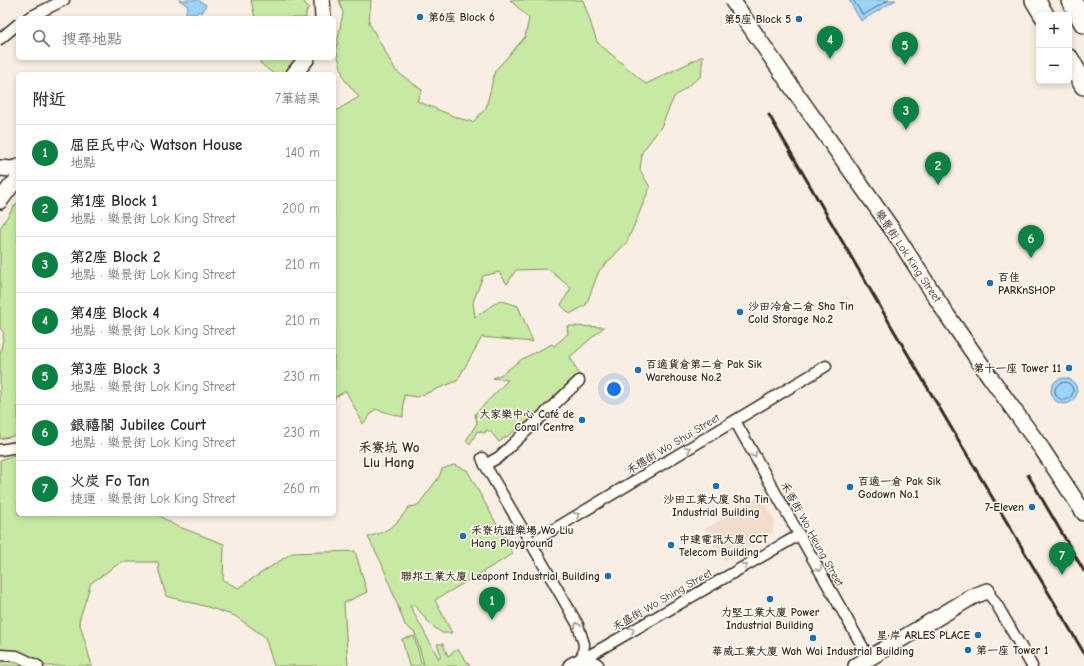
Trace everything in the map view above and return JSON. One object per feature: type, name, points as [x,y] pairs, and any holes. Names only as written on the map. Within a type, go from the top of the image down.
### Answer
[{"type":"highway","points":[[1035,0],[1042,12]]},
{"type":"highway","points":[[1071,0],[1084,23]]},
{"type":"highway","points":[[1072,64],[1084,85]]},
{"type":"street","points":[[32,16],[64,0]]},
{"type":"street","points":[[322,0],[323,16]]},
{"type":"street","name":"樂景街 Lok King Street","points":[[732,0],[794,92],[894,232],[947,315],[1042,449],[1084,513]]},
{"type":"street","points":[[0,39],[16,26]]},
{"type":"street","points":[[296,72],[305,60]]},
{"type":"street","points":[[0,168],[12,169],[16,168]]},
{"type":"street","points":[[0,200],[16,182]]},
{"type":"street","name":"禾穗街 Wo Shui Street","points":[[531,543],[826,366]]},
{"type":"street","points":[[574,664],[583,654],[584,644],[581,634],[573,616],[484,461],[499,457],[579,381]]},
{"type":"street","name":"禾香街 Wo Heung Street","points":[[735,421],[869,658]]},
{"type":"street","points":[[0,450],[16,447]]},
{"type":"street","name":"禾盛街 Wo Shing Street","points":[[574,664],[799,535]]},
{"type":"street","points":[[856,666],[972,598],[987,591],[1032,666]]},
{"type":"street","points":[[0,655],[17,656],[38,666]]},
{"type":"street","points":[[574,664],[586,662],[596,666]]},
{"type":"shaded area","points":[[760,496],[775,521],[772,533],[724,561],[705,529]]},
{"type":"green space","points":[[251,0],[304,0],[305,4],[309,7],[306,12],[306,16],[255,16]]},
{"type":"green space","points":[[339,0],[371,0],[369,23],[396,71],[422,90],[417,101],[458,118],[473,122],[486,108],[495,71],[525,37],[529,18],[510,0],[583,0],[597,42],[646,84],[703,56],[701,76],[674,97],[661,127],[642,152],[640,170],[650,187],[627,242],[599,271],[586,305],[570,314],[561,305],[571,288],[548,269],[516,270],[507,284],[499,272],[483,276],[473,302],[475,317],[500,300],[518,306],[533,342],[482,337],[457,381],[417,397],[404,395],[403,417],[375,409],[363,424],[346,391],[336,396],[336,111],[359,97],[344,79],[336,49],[343,13]]},
{"type":"green space","points":[[261,60],[298,61],[288,72],[271,72],[260,63]]},
{"type":"green space","points":[[16,204],[16,435],[0,439],[0,355],[4,333],[0,328],[0,228]]},
{"type":"green space","points":[[567,326],[604,327],[570,357],[583,382],[499,442],[491,432],[486,430],[485,433],[477,431],[470,445],[466,441],[477,423],[475,414],[508,380],[493,378],[502,374],[522,359],[552,344],[554,346],[568,334]]},
{"type":"green space","points":[[16,455],[16,516],[160,516],[174,525],[224,544],[223,580],[238,588],[292,553],[355,551],[367,592],[344,603],[348,666],[274,666],[265,637],[235,616],[166,596],[158,562],[121,562],[91,583],[79,621],[92,666],[0,666],[0,460]]},
{"type":"green space","name":"禾寮坑遊樂場 Wo Liu Hang Playground","points":[[454,465],[467,470],[513,554],[435,600],[452,633],[442,633],[431,625],[416,607],[417,606],[410,606],[439,659],[441,654],[437,644],[443,644],[448,656],[458,649],[470,666],[409,666],[402,639],[414,636],[421,662],[424,664],[415,633],[405,625],[382,564],[368,537],[384,531],[394,525],[409,507],[419,504],[439,477],[442,469]]},
{"type":"water","points":[[179,0],[198,0],[206,5],[202,13],[198,11],[196,15],[193,13],[187,14],[186,12],[188,6]]},
{"type":"water","points":[[849,0],[896,0],[861,21]]},
{"type":"water","points":[[1064,378],[1073,382],[1077,391],[1073,400],[1064,404],[1055,400],[1051,391],[1055,382]]},
{"type":"railway","points":[[769,115],[1084,653]]},
{"type":"railway","points":[[1028,475],[1084,571]]},
{"type":"place","name":"第6座 Block 6","points":[[420,17]]},
{"type":"place","name":"第5座 Block 5","points":[[799,19]]},
{"type":"place","name":"第4座 Block 4","points":[[830,59]]},
{"type":"place","name":"第3座 Block 3","points":[[905,65]]},
{"type":"place","name":"第2座 Block 2","points":[[906,130]]},
{"type":"place","name":"第1座 Block 1","points":[[938,185]]},
{"type":"place","name":"銀禧閣 Jubilee Court","points":[[1031,258]]},
{"type":"place","name":"百佳 PARKnSHOP","points":[[990,283]]},
{"type":"place","name":"沙田冷倉二倉 Sha Tin Cold Storage No.2","points":[[740,312]]},
{"type":"place","name":"第十一座 Tower 11","points":[[1069,368]]},
{"type":"place","name":"百適貨倉第二倉 Pak Sik Warehouse No.2","points":[[638,370]]},
{"type":"place","name":"大家樂中心 Café de Coral Centre","points":[[582,420]]},
{"type":"place","name":"沙田工業大廈 Sha Tin Industrial Building","points":[[716,486]]},
{"type":"place","name":"百適一倉 Pak Sik Godown No.1","points":[[850,487]]},
{"type":"place","name":"7-Eleven","points":[[1032,507]]},
{"type":"place","name":"禾寮坑遊樂場 Wo Liu Hang Playground","points":[[463,536]]},
{"type":"place","name":"中建電訊大廈 CCT Telecom Building","points":[[671,545]]},
{"type":"place","name":"火炭 Fo Tan","points":[[1062,575]]},
{"type":"place","name":"聯邦工業大廈 Leapont Industrial Building","points":[[608,576]]},
{"type":"place","name":"力堅工業大廈 Power Industrial Building","points":[[770,599]]},
{"type":"place","name":"屈臣氏中心 Watson House","points":[[492,620]]},
{"type":"place","name":"星·岸 ARLES PLACE","points":[[978,635]]},
{"type":"place","name":"華威工業大廈 Wah Wai Industrial Building","points":[[813,638]]},
{"type":"place","name":"第一座 Tower 1","points":[[968,650]]},
{"type":"district","name":"禾寮坑 Wo Liu Hang","points":[[389,454]]}]
